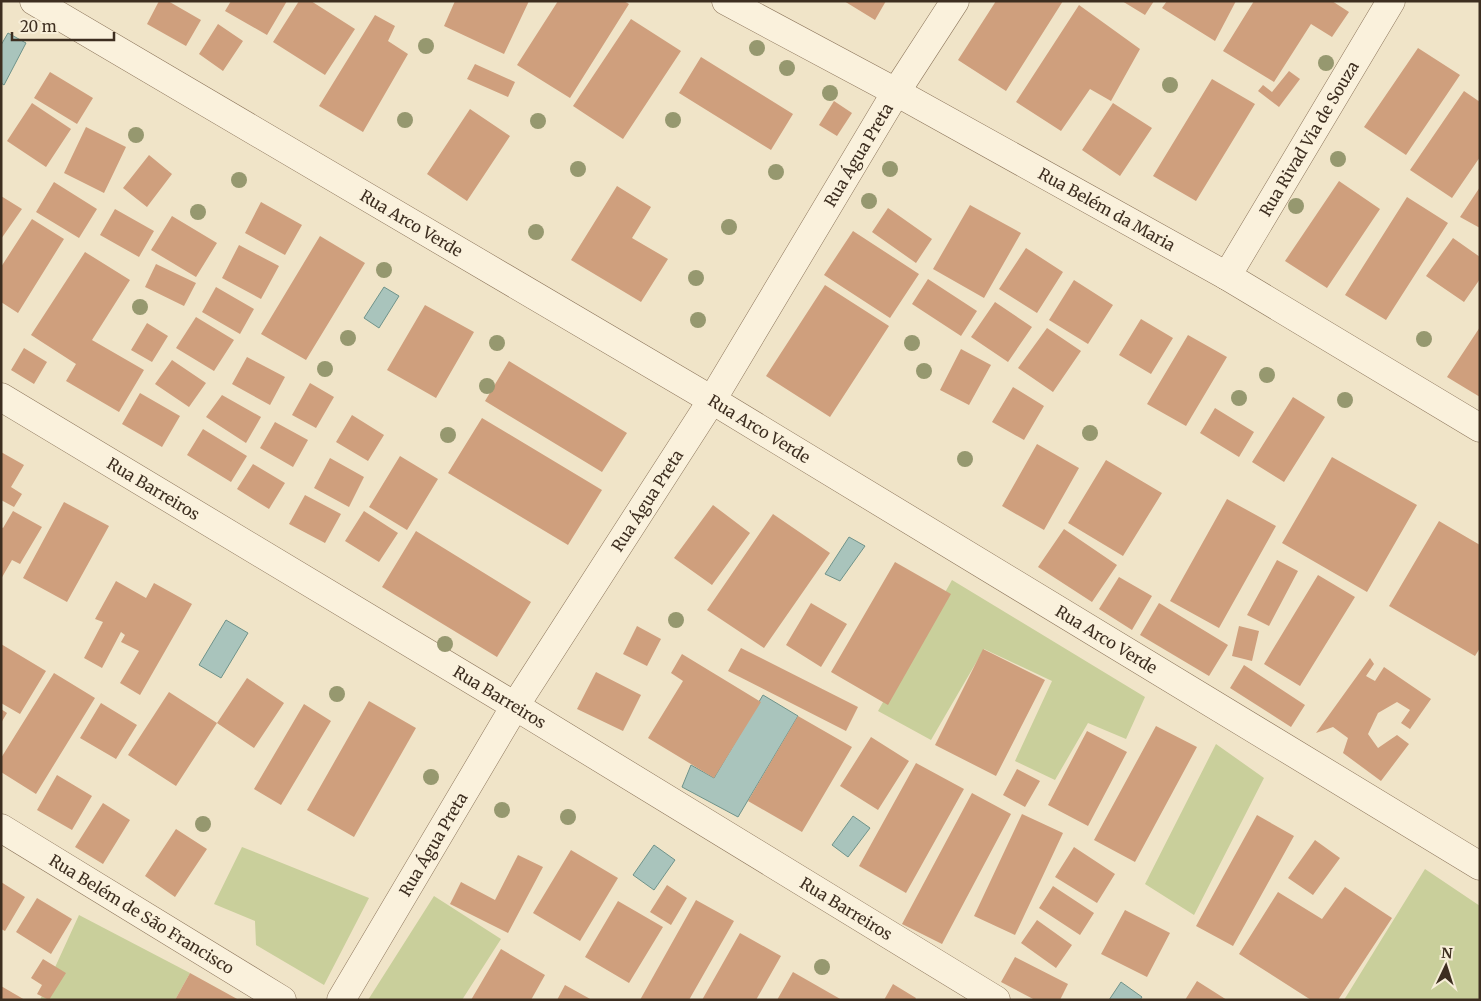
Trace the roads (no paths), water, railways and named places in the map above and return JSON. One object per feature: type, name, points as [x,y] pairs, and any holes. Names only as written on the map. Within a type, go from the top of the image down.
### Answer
[{"type":"street","name":"Rua Arco Verde","points":[[34,1],[712,400],[1480,866]]},
{"type":"street","name":"Rua Belém da Maria","points":[[726,1],[896,92],[1227,276],[1480,428]]},
{"type":"street","name":"Rua Água Preta","points":[[341,1000],[515,706],[712,400],[896,92],[955,1]]},
{"type":"street","name":"Rua Rivad Via de Souza","points":[[1227,276],[1391,1]]},
{"type":"street","name":"Rua Barreiros","points":[[1,397],[515,706],[996,1000]]},
{"type":"street","name":"Rua Belém de São Francisco","points":[[1,828],[282,1000]]},
{"type":"water","points":[[8,33],[26,43],[4,85],[1,83],[1,45]]},
{"type":"water","points":[[384,287],[399,296],[379,328],[364,318]]},
{"type":"water","points":[[849,537],[865,546],[840,581],[825,574]]},
{"type":"water","points":[[226,620],[248,633],[221,678],[199,665]]},
{"type":"water","points":[[763,695],[798,716],[738,817],[682,787],[691,765],[714,778]]},
{"type":"water","points":[[853,816],[870,828],[848,857],[832,845]]},
{"type":"water","points":[[654,845],[675,860],[654,890],[633,875]]},
{"type":"water","points":[[1121,982],[1142,997],[1140,1000],[1109,1000]]}]
